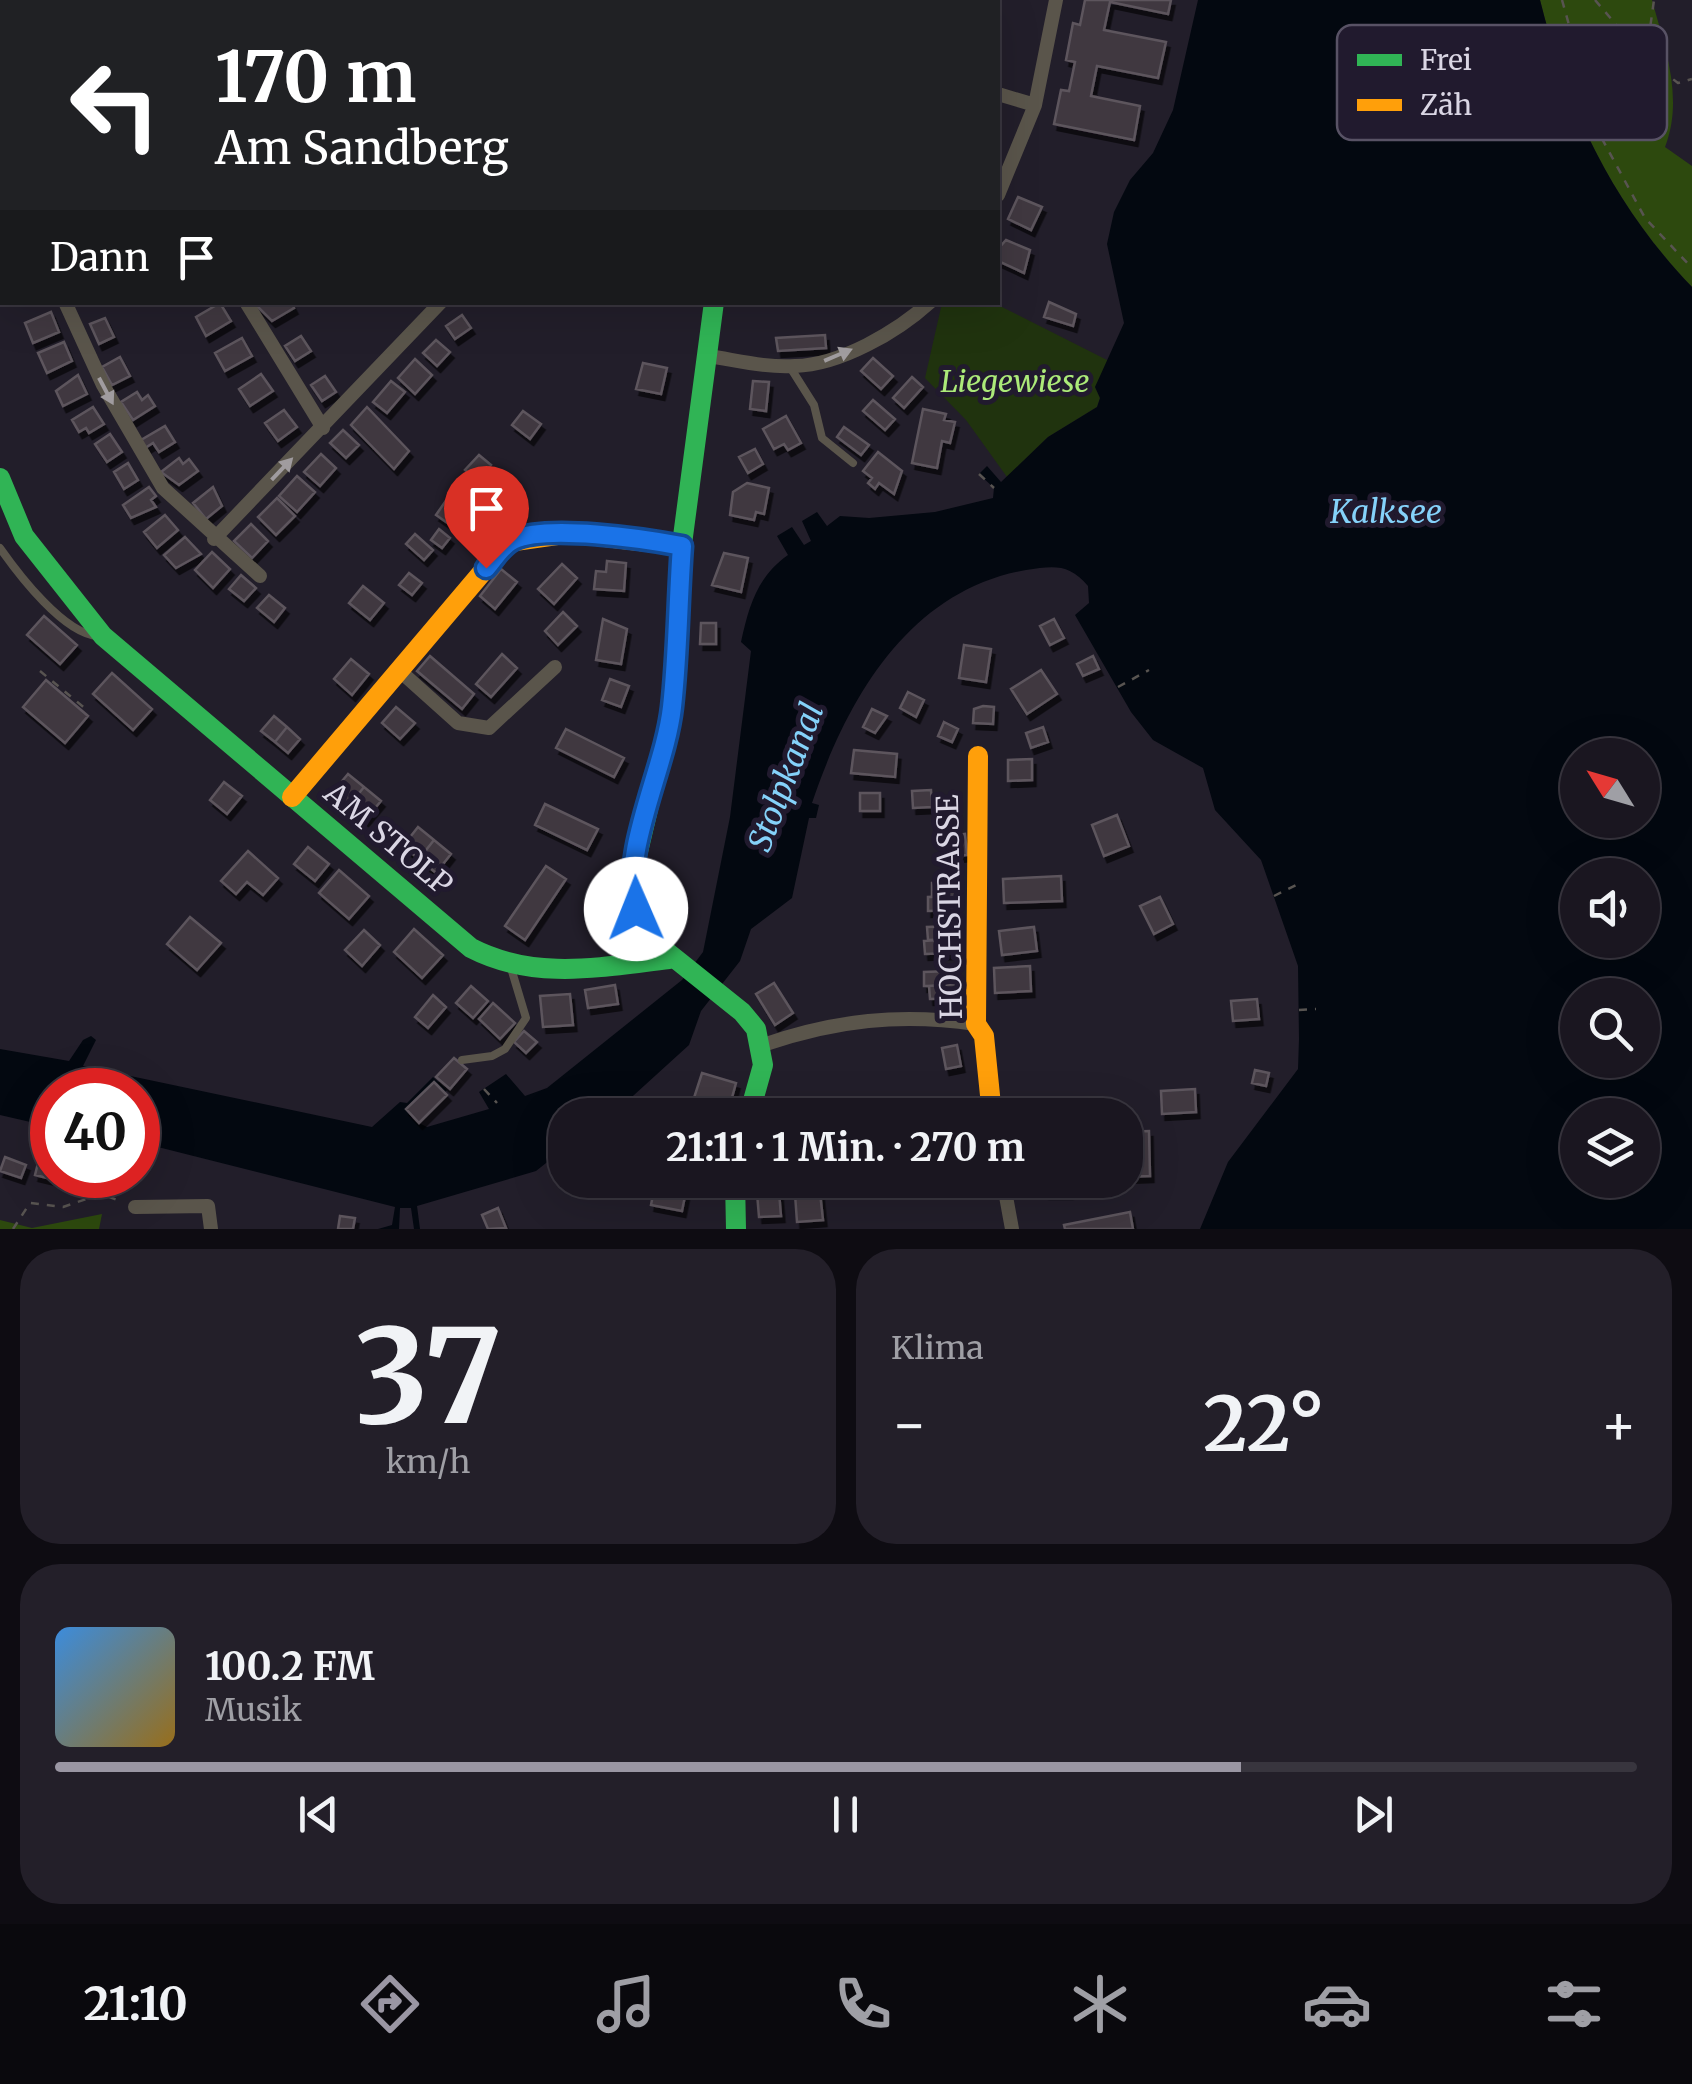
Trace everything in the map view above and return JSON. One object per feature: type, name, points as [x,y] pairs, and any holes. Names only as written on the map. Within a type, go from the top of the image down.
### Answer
[{"type":"street","points":[[1000,189],[1035,104],[1056,0]]},
{"type":"street","points":[[1000,95],[1035,104]]},
{"type":"street","points":[[65,305],[103,385],[162,488],[214,539],[260,576]]},
{"type":"street","points":[[248,305],[322,428]]},
{"type":"street","points":[[214,539],[438,305]]},
{"type":"street","points":[[714,305],[682,546],[672,709],[660,771],[635,853],[632,894],[655,946],[730,1002],[763,1045],[754,1098]]},
{"type":"street","points":[[708,356],[790,367],[832,360],[925,305]]},
{"type":"street","name":"AM STOLP","points":[[0,478],[24,536],[103,636],[471,948],[511,968],[555,970],[674,962]]},
{"type":"street","points":[[292,798],[508,542],[524,536],[620,534],[682,546]]},
{"type":"street","points":[[400,671],[458,723],[489,728],[555,667]]},
{"type":"street","name":"HOCHSTRASSE","points":[[978,756],[976,1024],[984,1036],[990,1098]]},
{"type":"street","points":[[763,1045],[852,1020],[931,1018],[976,1024]]},
{"type":"street","points":[[735,1198],[736,1229]]},
{"type":"street","points":[[1007,1198],[1012,1229]]},
{"type":"street","points":[[135,1207],[208,1206],[211,1229]]},
{"type":"lane","points":[[790,367],[814,405],[822,438],[852,463]]},
{"type":"lane","name":"AM STOLP","points":[[0,548],[32,588],[72,626],[85,635],[103,636]]},
{"type":"lane","points":[[462,1060],[492,1056],[506,1049],[526,1018],[511,968]]},
{"type":"path","points":[[1562,0],[1569,25]]},
{"type":"path","points":[[1595,0],[1617,25]]},
{"type":"path","points":[[1651,25],[1654,0]]},
{"type":"path","points":[[1667,75],[1678,83],[1692,79]]},
{"type":"path","points":[[1603,140],[1645,218],[1692,268]]},
{"type":"path","points":[[979,474],[994,488]]},
{"type":"path","points":[[1118,686],[1149,670]]},
{"type":"path","points":[[40,671],[86,710]]},
{"type":"path","points":[[1274,896],[1300,883]]},
{"type":"path","points":[[1299,1010],[1316,1009]]},
{"type":"path","points":[[484,1089],[497,1103]]},
{"type":"path","points":[[13,1229],[30,1204],[64,1207],[101,1194],[135,1207]]},
{"type":"green space","points":[[1540,0],[1652,0],[1659,25],[1547,25]]},
{"type":"green space","points":[[1667,55],[1673,92],[1667,140]]},
{"type":"green space","points":[[1590,140],[1667,140],[1665,147],[1692,166],[1692,287],[1639,223]]},
{"type":"green space","name":"Liegewiese","points":[[942,305],[998,305],[1109,361],[1095,387],[1100,398],[1097,407],[1048,437],[1007,477],[966,420],[925,378]]},
{"type":"green space","points":[[102,1214],[99,1229],[0,1229],[0,1220],[32,1228]]},
{"type":"water","name":"Kalksee","points":[[1198,0],[1540,0],[1547,25],[1337,25],[1337,140],[1590,140],[1639,223],[1692,287],[1692,1229],[1200,1229],[1228,1162],[1298,1069],[1298,966],[1261,860],[1215,810],[1203,768],[1153,740],[1131,712],[1075,615],[1089,603],[1088,586],[1074,573],[1052,567],[985,581],[948,600],[916,625],[888,655],[864,689],[826,764],[812,803],[819,805],[816,818],[809,818],[792,898],[751,929],[740,961],[701,1011],[689,1045],[631,1098],[548,1098],[548,1161],[536,1171],[417,1206],[420,1229],[414,1229],[411,1208],[400,1208],[399,1229],[378,1229],[392,1225],[395,1207],[160,1148],[160,1082],[372,1127],[400,1102],[407,1103],[433,1077],[447,1090],[417,1122],[427,1127],[489,1109],[479,1092],[506,1074],[525,1096],[547,1088],[682,980],[703,952],[730,817],[751,651],[741,642],[744,629],[762,583],[788,555],[777,536],[792,527],[804,545],[811,541],[802,521],[817,512],[827,526],[840,516],[869,518],[935,512],[993,498],[994,488],[979,474],[987,466],[1001,482],[1048,437],[1097,407],[1100,398],[1095,387],[1124,323],[1107,244],[1114,212],[1130,180],[1153,153],[1173,110]]},
{"type":"water","name":"Kalksee","points":[[91,1036],[96,1040],[83,1066],[92,1068],[30,1068],[30,1122],[0,1115],[0,1049],[69,1061],[83,1040]]},
{"type":"building","points":[[1085,0],[1171,0],[1168,14],[1110,2],[1104,30],[1166,42],[1158,78],[1097,66],[1091,96],[1140,106],[1134,140],[1054,124],[1061,90],[1069,91],[1075,62],[1066,60],[1073,23],[1080,25]]},
{"type":"building","points":[[1018,197],[1042,207],[1031,230],[1008,219]]},
{"type":"building","points":[[1006,240],[1030,250],[1024,273],[1000,262],[1000,247]]},
{"type":"building","points":[[1049,302],[1076,314],[1073,326],[1044,317]]},
{"type":"building","points":[[221,305],[231,321],[206,336],[196,317]]},
{"type":"building","points":[[292,305],[294,308],[272,321],[257,306]]},
{"type":"building","points":[[51,312],[59,332],[33,343],[25,323]]},
{"type":"building","points":[[462,315],[471,328],[455,339],[446,326]]},
{"type":"building","points":[[105,318],[114,337],[99,344],[90,324]]},
{"type":"building","points":[[825,335],[826,348],[778,351],[776,338]]},
{"type":"building","points":[[301,336],[311,351],[295,361],[285,346]]},
{"type":"building","points":[[242,338],[252,356],[225,371],[215,353]]},
{"type":"building","points":[[436,340],[450,352],[437,366],[423,353]]},
{"type":"building","points":[[64,342],[72,361],[47,373],[38,353]]},
{"type":"building","points":[[120,357],[130,376],[112,385],[102,367]]},
{"type":"building","points":[[873,358],[893,376],[881,389],[861,371]]},
{"type":"building","points":[[415,359],[432,375],[415,394],[398,378]]},
{"type":"building","points":[[643,363],[667,368],[661,394],[636,389]]},
{"type":"building","points":[[261,374],[273,391],[250,406],[239,389]]},
{"type":"building","points":[[78,375],[87,394],[63,406],[56,391]]},
{"type":"building","points":[[325,376],[336,392],[322,401],[311,385]]},
{"type":"building","points":[[912,377],[923,387],[904,408],[893,398]]},
{"type":"building","points":[[391,381],[405,392],[387,413],[373,402]]},
{"type":"building","points":[[753,381],[769,382],[766,411],[750,409]]},
{"type":"building","points":[[137,392],[142,400],[148,395],[155,406],[133,420],[121,402]]},
{"type":"building","points":[[873,400],[895,419],[885,430],[863,411]]},
{"type":"building","points":[[93,407],[104,424],[89,433],[86,428],[79,432],[72,420]]},
{"type":"building","points":[[367,407],[409,451],[394,469],[351,425]]},
{"type":"building","points":[[923,409],[946,414],[944,420],[955,422],[950,443],[942,441],[937,468],[912,463]]},
{"type":"building","points":[[284,410],[297,427],[278,441],[265,423]]},
{"type":"building","points":[[523,411],[541,424],[530,439],[512,425]]},
{"type":"building","points":[[786,416],[801,443],[788,450],[784,444],[774,449],[763,429]]},
{"type":"building","points":[[165,426],[175,442],[159,452],[153,443],[145,448],[141,440]]},
{"type":"building","points":[[844,427],[869,445],[861,455],[837,437]]},
{"type":"building","points":[[343,430],[359,445],[346,458],[330,443]]},
{"type":"building","points":[[110,434],[122,452],[107,462],[95,444]]},
{"type":"building","points":[[755,449],[763,464],[748,473],[739,457]]},
{"type":"building","points":[[878,452],[902,471],[894,494],[879,483],[875,489],[868,483],[872,478],[863,471]]},
{"type":"building","points":[[321,454],[336,468],[320,486],[304,472]]},
{"type":"building","points":[[479,455],[491,465],[486,471],[494,478],[486,488],[465,470]]},
{"type":"building","points":[[179,458],[183,464],[189,459],[198,471],[179,485],[161,472]]},
{"type":"building","points":[[128,463],[138,480],[124,489],[114,472]]},
{"type":"building","points":[[297,476],[315,492],[297,512],[279,496]]},
{"type":"building","points":[[747,483],[769,488],[764,514],[756,512],[754,520],[730,515],[733,492]]},
{"type":"building","points":[[149,487],[156,496],[151,500],[156,507],[131,518],[123,505]]},
{"type":"building","points":[[213,487],[222,506],[206,519],[193,503]]},
{"type":"building","points":[[277,498],[295,516],[276,535],[258,517]]},
{"type":"building","points":[[445,502],[458,511],[449,524],[436,515]]},
{"type":"building","points":[[165,515],[178,530],[157,548],[144,532]]},
{"type":"building","points":[[251,524],[268,541],[252,558],[234,541]]},
{"type":"building","points":[[439,529],[450,538],[442,548],[431,540]]},
{"type":"building","points":[[415,534],[433,550],[424,560],[406,544]]},
{"type":"building","points":[[185,537],[201,554],[176,568],[164,555]]},
{"type":"building","points":[[212,552],[230,569],[213,588],[195,570]]},
{"type":"building","points":[[724,553],[748,558],[741,592],[712,585]]},
{"type":"building","points":[[607,561],[626,563],[624,591],[594,589],[596,571],[606,572]]},
{"type":"building","points":[[562,564],[577,578],[554,604],[538,589]]},
{"type":"building","points":[[501,569],[517,582],[495,609],[480,596]]},
{"type":"building","points":[[409,573],[422,583],[412,595],[399,585]]},
{"type":"building","points":[[241,575],[256,588],[244,601],[229,589]]},
{"type":"building","points":[[363,586],[384,603],[370,620],[349,603]]},
{"type":"building","points":[[269,595],[285,608],[274,622],[257,608]]},
{"type":"building","points":[[563,612],[577,626],[558,645],[545,631]]},
{"type":"building","points":[[44,616],[77,645],[60,664],[27,635]]},
{"type":"building","points":[[603,619],[627,629],[621,664],[596,660]]},
{"type":"building","points":[[1054,619],[1064,638],[1050,645],[1040,626]]},
{"type":"building","points":[[701,623],[716,623],[716,644],[700,644]]},
{"type":"building","points":[[964,645],[991,649],[986,682],[959,678]]},
{"type":"building","points":[[502,654],[517,668],[491,697],[476,684]]},
{"type":"building","points":[[430,656],[474,694],[462,709],[417,671]]},
{"type":"building","points":[[1093,656],[1099,669],[1083,676],[1077,664]]},
{"type":"building","points":[[351,659],[369,674],[352,695],[334,679]]},
{"type":"building","points":[[1041,670],[1057,694],[1027,714],[1011,689]]},
{"type":"building","points":[[112,673],[152,709],[133,730],[93,694]]},
{"type":"building","points":[[610,679],[629,686],[621,707],[602,700]]},
{"type":"building","points":[[46,680],[88,716],[65,743],[23,707]]},
{"type":"building","points":[[908,692],[924,700],[916,717],[900,708]]},
{"type":"building","points":[[396,707],[415,723],[400,739],[382,723]]},
{"type":"building","points":[[994,707],[993,724],[973,723],[974,709]]},
{"type":"building","points":[[872,709],[887,716],[875,733],[863,727]]},
{"type":"building","points":[[274,716],[287,727],[275,742],[261,731]]},
{"type":"building","points":[[944,722],[958,729],[952,742],[938,736]]},
{"type":"building","points":[[287,727],[300,739],[288,753],[275,742]]},
{"type":"building","points":[[1043,727],[1048,742],[1031,748],[1026,733]]},
{"type":"building","points":[[566,729],[624,758],[614,777],[556,748]]},
{"type":"building","points":[[854,750],[897,754],[895,777],[851,773]]},
{"type":"building","points":[[1032,759],[1032,780],[1008,781],[1008,760]]},
{"type":"building","points":[[348,774],[364,787],[348,807],[332,793]]},
{"type":"building","points":[[224,782],[242,796],[227,814],[210,800]]},
{"type":"building","points":[[364,787],[381,801],[365,820],[348,807]]},
{"type":"building","points":[[931,790],[932,807],[913,808],[912,791]]},
{"type":"building","points":[[860,793],[880,793],[880,811],[860,811]]},
{"type":"building","points":[[545,804],[598,829],[587,850],[535,825]]},
{"type":"building","points":[[1117,815],[1129,846],[1104,856],[1092,825]]},
{"type":"building","points":[[418,827],[434,840],[419,859],[403,846]]},
{"type":"building","points":[[965,834],[967,855],[950,857],[948,836]]},
{"type":"building","points":[[434,840],[451,854],[436,873],[419,859]]},
{"type":"building","points":[[308,847],[329,864],[315,881],[294,864]]},
{"type":"building","points":[[248,851],[278,878],[263,895],[247,882],[236,894],[221,881]]},
{"type":"building","points":[[546,866],[566,879],[525,940],[505,926]]},
{"type":"building","points":[[339,870],[369,896],[349,919],[319,893]]},
{"type":"building","points":[[1061,876],[1062,901],[1004,903],[1003,879]]},
{"type":"building","points":[[958,882],[959,896],[932,897],[932,883]]},
{"type":"building","points":[[954,896],[955,910],[928,911],[928,897]]},
{"type":"building","points":[[1160,897],[1173,924],[1154,934],[1140,906]]},
{"type":"building","points":[[190,917],[221,943],[197,970],[167,944]]},
{"type":"building","points":[[954,926],[955,939],[928,940],[927,927]]},
{"type":"building","points":[[1034,927],[1037,951],[1002,955],[999,931]]},
{"type":"building","points":[[414,929],[443,955],[422,978],[394,952]]},
{"type":"building","points":[[364,930],[380,945],[362,966],[345,950]]},
{"type":"building","points":[[951,939],[951,953],[925,954],[924,941]]},
{"type":"building","points":[[1030,966],[1031,991],[995,993],[994,968]]},
{"type":"building","points":[[951,971],[951,985],[924,986],[924,972]]},
{"type":"building","points":[[774,983],[793,1013],[775,1025],[756,994]]},
{"type":"building","points":[[956,984],[956,998],[930,999],[929,986]]},
{"type":"building","points":[[615,985],[618,1004],[588,1008],[585,990]]},
{"type":"building","points":[[471,986],[488,1001],[473,1018],[456,1003]]},
{"type":"building","points":[[570,994],[573,1025],[543,1027],[540,996]]},
{"type":"building","points":[[433,995],[446,1007],[428,1028],[415,1017]]},
{"type":"building","points":[[1257,999],[1259,1019],[1233,1021],[1231,1001]]},
{"type":"building","points":[[493,1003],[515,1023],[500,1039],[479,1019]]},
{"type":"building","points":[[524,1031],[537,1042],[526,1053],[514,1042]]},
{"type":"building","points":[[957,1045],[961,1066],[946,1069],[942,1048]]},
{"type":"building","points":[[454,1058],[467,1069],[450,1089],[436,1077]]},
{"type":"building","points":[[1255,1070],[1269,1073],[1266,1086],[1252,1083]]},
{"type":"building","points":[[702,1073],[736,1083],[732,1098],[694,1098]]},
{"type":"building","points":[[434,1082],[447,1095],[419,1123],[406,1109]]},
{"type":"building","points":[[1195,1089],[1196,1112],[1162,1114],[1161,1091]]},
{"type":"building","points":[[1143,1131],[1149,1131],[1150,1176],[1143,1176]]},
{"type":"building","points":[[5,1157],[26,1165],[21,1178],[0,1171]]},
{"type":"building","points":[[652,1198],[685,1198],[682,1211],[651,1205]]},
{"type":"building","points":[[757,1198],[780,1198],[781,1216],[759,1217]]},
{"type":"building","points":[[795,1198],[821,1198],[823,1220],[797,1222]]},
{"type":"building","points":[[498,1208],[506,1228],[488,1229],[482,1215]]},
{"type":"building","points":[[1130,1212],[1133,1229],[1065,1229],[1064,1225]]},
{"type":"building","points":[[340,1216],[355,1218],[353,1229],[338,1229]]},
{"type":"traffic: fast","points":[[714,305],[682,544],[671,712],[632,877],[642,923],[657,944],[742,1012],[756,1029],[763,1065],[754,1098]]},
{"type":"traffic: fast","points":[[0,478],[24,536],[103,636],[471,948],[519,965],[544,968],[593,968],[669,959]]},
{"type":"traffic: fast","points":[[735,1198],[736,1229]]},
{"type":"traffic: slow","points":[[292,797],[508,542],[571,533],[682,546]]},
{"type":"traffic: slow","points":[[978,756],[976,1024],[984,1036],[990,1098]]},
{"type":"route","points":[[486,568],[508,542],[524,536],[620,534],[682,546],[672,709],[660,771],[635,853],[632,894],[636,909]]},
{"type":"water label","name":"Stolpkanal","points":[[786,777]]}]
